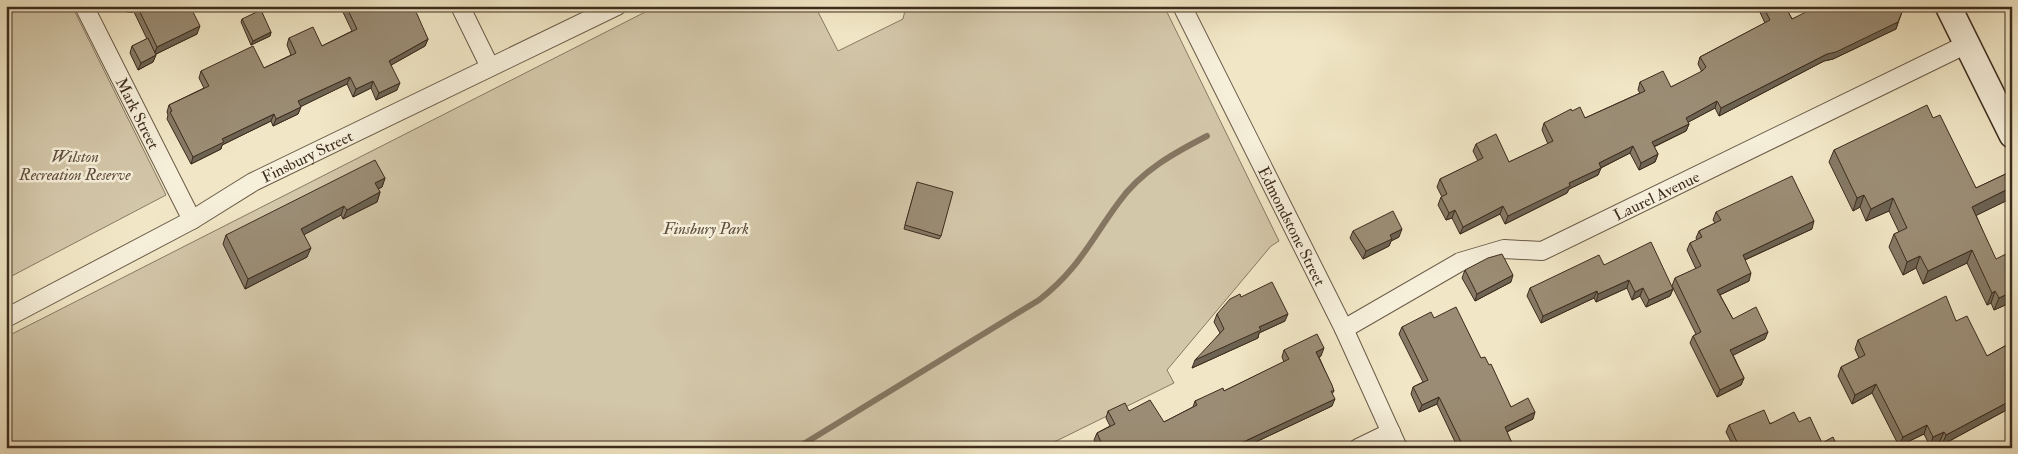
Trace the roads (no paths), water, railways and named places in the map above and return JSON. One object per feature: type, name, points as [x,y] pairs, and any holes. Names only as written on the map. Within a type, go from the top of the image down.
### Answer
[{"type":"main road","points":[[1948,6],[2012,135]]},
{"type":"street","name":"Mark Street","points":[[84,6],[192,220]]},
{"type":"street","points":[[460,6],[490,67]]},
{"type":"street","name":"Finsbury Street","points":[[6,318],[192,220],[253,182],[617,6]]},
{"type":"street","name":"Edmondstone Street","points":[[1182,6],[1344,329],[1398,448]]},
{"type":"street","name":"Laurel Avenue","points":[[1344,329],[1460,262],[1504,249],[1542,251],[1967,44]]},
{"type":"street","points":[[1358,448],[1391,432]]},
{"type":"waterway","points":[[797,448],[1039,300],[1074,266],[1119,202],[1137,181],[1170,156],[1207,136]]},
{"type":"park label","name":"Wilston Recreation Reserve","points":[[75,165]]},
{"type":"park label","name":"Finsbury Park","points":[[706,228]]}]
